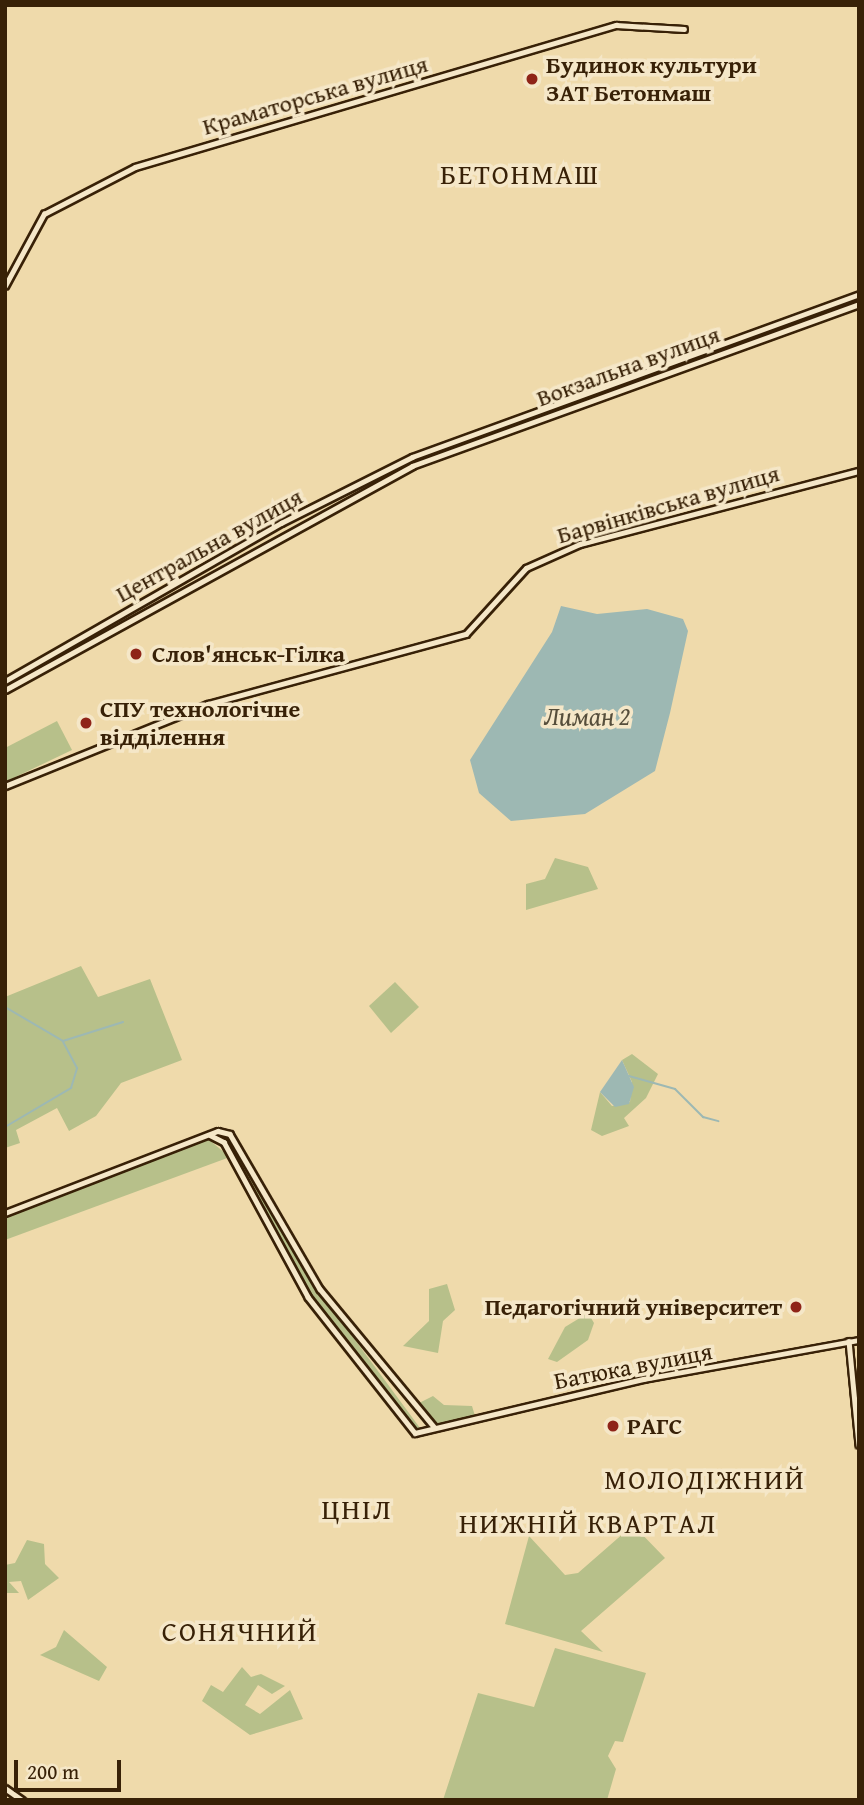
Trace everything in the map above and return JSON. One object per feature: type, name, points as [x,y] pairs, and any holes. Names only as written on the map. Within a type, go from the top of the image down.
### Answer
[{"type":"street","name":"Краматорська вулиця","points":[[5,286],[44,214],[135,167],[617,25],[684,29]]},
{"type":"street","name":"Вокзальна вулиця","points":[[435,449],[859,294]]},
{"type":"street","name":"Вокзальна вулиця","points":[[412,466],[859,304]]},
{"type":"street","name":"Центральна вулиця","points":[[5,681],[291,518],[435,449]]},
{"type":"street","name":"Центральна вулиця","points":[[5,690],[412,466]]},
{"type":"street","name":"Барвінківська вулиця","points":[[5,786],[208,704],[475,630],[540,560],[646,525],[859,471]]},
{"type":"street","points":[[5,1213],[218,1131],[233,1137],[320,1289],[411,1407],[435,1428]]},
{"type":"street","name":"Батюка вулиця","points":[[210,1135],[225,1144],[308,1297],[415,1433],[859,1340]]},
{"type":"street","points":[[849,1341],[859,1445]]},
{"type":"street","points":[[5,1788],[22,1800]]},
{"type":"green space","points":[[57,721],[72,750],[5,782],[5,748]]},
{"type":"green space","points":[[555,858],[588,867],[598,889],[526,910],[526,884],[545,879]]},
{"type":"green space","points":[[81,966],[98,997],[150,979],[182,1060],[121,1083],[96,1116],[69,1131],[57,1108],[16,1130],[20,1143],[5,1148],[5,997]]},
{"type":"green space","points":[[395,982],[419,1007],[391,1033],[369,1006]]},
{"type":"green space","points":[[632,1054],[658,1074],[646,1098],[624,1118],[629,1126],[602,1136],[591,1130],[600,1092],[612,1106],[630,1102],[632,1082],[622,1060]]},
{"type":"green space","points":[[230,1136],[319,1291],[420,1428],[411,1428],[309,1297],[225,1140]]},
{"type":"green space","points":[[208,1139],[230,1157],[5,1240],[5,1215]]},
{"type":"green space","points":[[447,1284],[455,1310],[443,1321],[438,1353],[403,1346],[429,1321],[429,1289]]},
{"type":"green space","points":[[588,1313],[594,1323],[588,1340],[557,1362],[548,1359],[565,1327]]},
{"type":"green space","points":[[433,1396],[444,1405],[472,1406],[475,1416],[435,1424],[419,1403]]},
{"type":"green space","points":[[633,1525],[665,1558],[581,1631],[603,1652],[505,1624],[529,1536],[565,1575],[578,1573]]},
{"type":"green space","points":[[27,1540],[44,1544],[45,1564],[59,1578],[28,1600],[21,1581],[9,1582],[19,1593],[5,1593],[5,1565],[15,1563]]},
{"type":"green space","points":[[64,1630],[107,1667],[99,1681],[40,1655],[56,1647]]},
{"type":"green space","points":[[555,1648],[646,1673],[623,1742],[615,1741],[608,1756],[616,1769],[607,1800],[443,1800],[478,1693],[534,1707]]},
{"type":"green space","points":[[242,1667],[251,1677],[261,1674],[285,1686],[272,1694],[258,1685],[245,1705],[260,1714],[290,1690],[303,1719],[250,1735],[202,1701],[211,1685],[223,1692]]},
{"type":"water","name":"Лиман 2","points":[[561,606],[597,614],[647,609],[683,619],[688,631],[670,713],[655,771],[585,814],[511,821],[479,793],[470,760],[552,632]]},
{"type":"water","points":[[622,1060],[634,1087],[629,1104],[615,1107],[600,1092]]},
{"type":"waterway","points":[[5,1007],[63,1041],[123,1022]]},
{"type":"waterway","points":[[5,1127],[71,1088],[77,1068],[63,1042]]},
{"type":"waterway","points":[[629,1076],[675,1089],[703,1117],[718,1121]]},
{"type":"place","name":"Будинок культури ЗАТ Бетонмаш","points":[[532,79]]},
{"type":"place","name":"Слов'янськ-Гілка","points":[[136,654]]},
{"type":"place","name":"СПУ технологічне відділення","points":[[86,723]]},
{"type":"place","name":"Педагогічний університет","points":[[796,1307]]},
{"type":"place","name":"РАГС","points":[[613,1426]]},
{"type":"district","name":"БЕТОНМАШ","points":[[520,174]]},
{"type":"district","name":"МОЛОДІЖНИЙ","points":[[705,1479]]},
{"type":"district","name":"ЦНІЛ","points":[[357,1509]]},
{"type":"district","name":"НИЖНІЙ КВАРТАЛ","points":[[588,1523]]},
{"type":"district","name":"СОНЯЧНИЙ","points":[[240,1631]]}]
